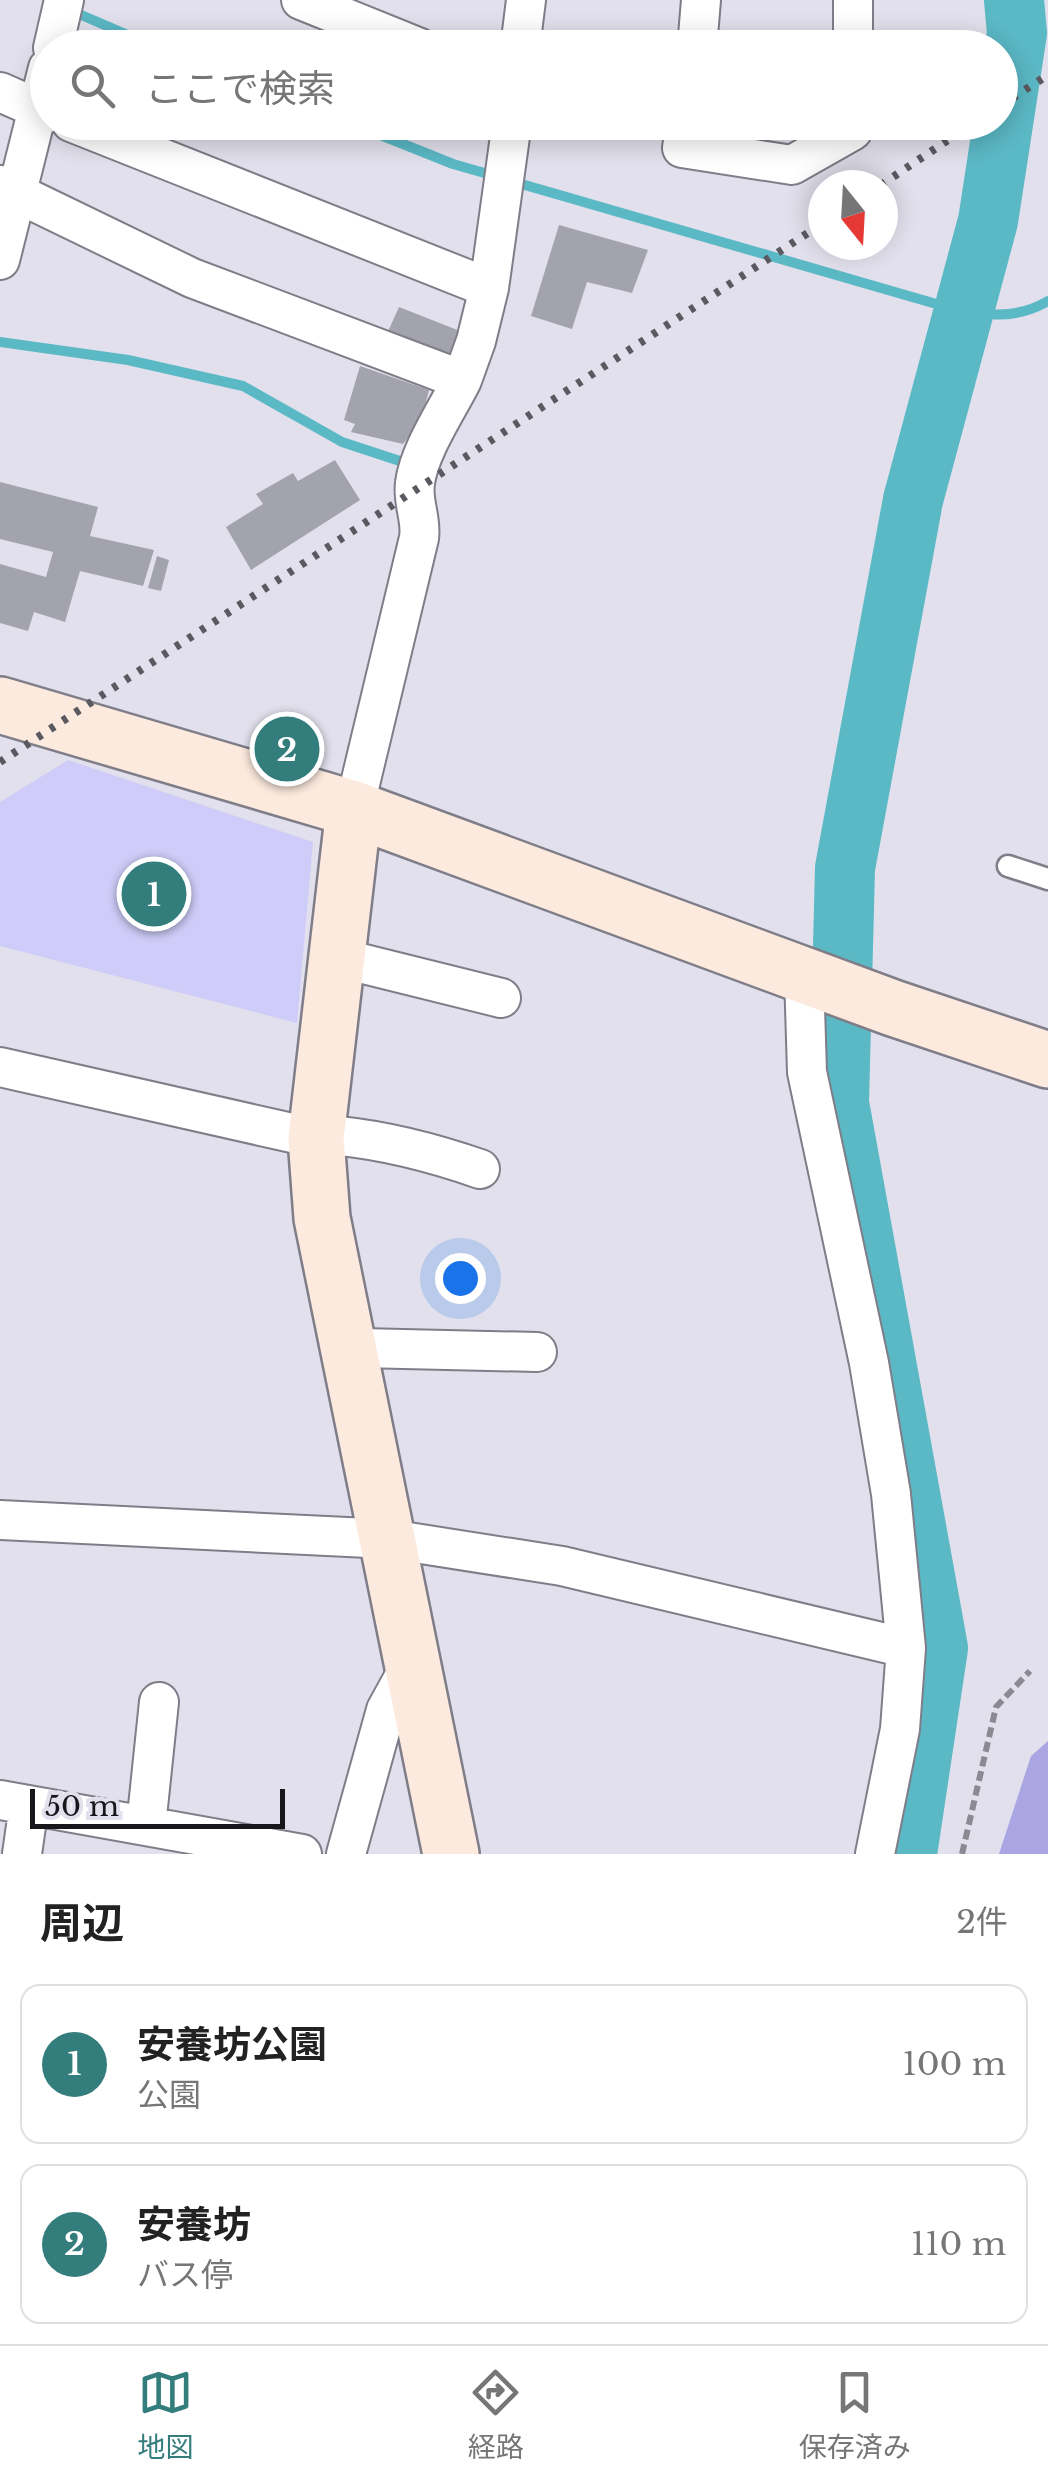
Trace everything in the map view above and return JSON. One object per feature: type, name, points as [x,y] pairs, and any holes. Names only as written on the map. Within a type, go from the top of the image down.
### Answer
[{"type":"street","points":[[301,0],[375,30]]},
{"type":"street","points":[[522,30],[526,0]]},
{"type":"street","points":[[700,30],[702,0]]},
{"type":"street","points":[[853,0],[853,30]]},
{"type":"street","points":[[0,92],[30,105]]},
{"type":"street","points":[[0,260],[8,188],[37,140]]},
{"type":"street","points":[[115,140],[489,288]]},
{"type":"street","points":[[451,1854],[322,1218],[316,1138],[354,809],[422,523],[414,493],[417,468],[462,380],[476,342],[489,288],[510,140]]},
{"type":"street","points":[[683,140],[682,148],[792,165],[836,140]]},
{"type":"street","points":[[8,188],[192,278],[462,380]]},
{"type":"street","points":[[0,705],[354,809],[893,1008],[1048,1060]]},
{"type":"street","points":[[337,954],[501,998]]},
{"type":"street","points":[[804,975],[808,1072],[869,1364],[890,1494],[906,1648],[900,1729],[875,1854]]},
{"type":"street","points":[[0,1068],[316,1138],[336,1136],[434,1153],[480,1169]]},
{"type":"street","points":[[348,1345],[537,1352]]},
{"type":"street","points":[[0,1520],[389,1539],[562,1566],[906,1648]]},
{"type":"street","points":[[346,1854],[386,1710],[414,1660]]},
{"type":"street","points":[[146,1826],[159,1702]]},
{"type":"street","points":[[22,1854],[15,1802],[302,1854]]},
{"type":"lane","points":[[1008,866],[1048,879]]},
{"type":"path","points":[[962,1854],[996,1707],[1030,1671]]},
{"type":"shaded area","points":[[68,760],[313,842],[297,1023],[0,946],[0,802]]},
{"type":"shaded area","points":[[1048,1741],[1048,1854],[999,1854],[1031,1756]]},
{"type":"building","points":[[559,225],[648,250],[632,293],[587,282],[572,329],[531,316]]},
{"type":"building","points":[[399,307],[465,333],[455,363],[386,336]]},
{"type":"building","points":[[360,366],[429,390],[421,422],[403,444],[351,432],[355,424],[344,420]]},
{"type":"building","points":[[335,460],[360,500],[251,570],[226,527],[263,504],[256,494],[293,473],[298,481]]},
{"type":"building","points":[[0,482],[98,507],[90,536],[154,550],[143,586],[80,571],[65,622],[34,612],[28,631],[0,623],[0,564],[46,577],[53,552],[0,539]]},
{"type":"building","points":[[157,556],[169,560],[161,591],[148,588]]},
{"type":"waterway","points":[[1014,0],[1017,30]]},
{"type":"waterway","points":[[72,11],[116,30]]},
{"type":"waterway","points":[[393,140],[495,176]]},
{"type":"waterway","points":[[907,1854],[938,1648],[839,1103],[845,868],[913,500],[988,221],[1000,140]]},
{"type":"waterway","points":[[511,181],[963,310],[1005,314],[1048,301]]},
{"type":"waterway","points":[[0,342],[128,360],[243,386],[342,442],[412,465]]},
{"type":"railway","points":[[1018,94],[1048,75]]},
{"type":"railway","points":[[898,174],[948,140]]},
{"type":"railway","points":[[0,762],[808,233]]},
{"type":"place","name":"安養坊","points":[[287,749]]},
{"type":"place","name":"安養坊公園","points":[[154,894]]}]
